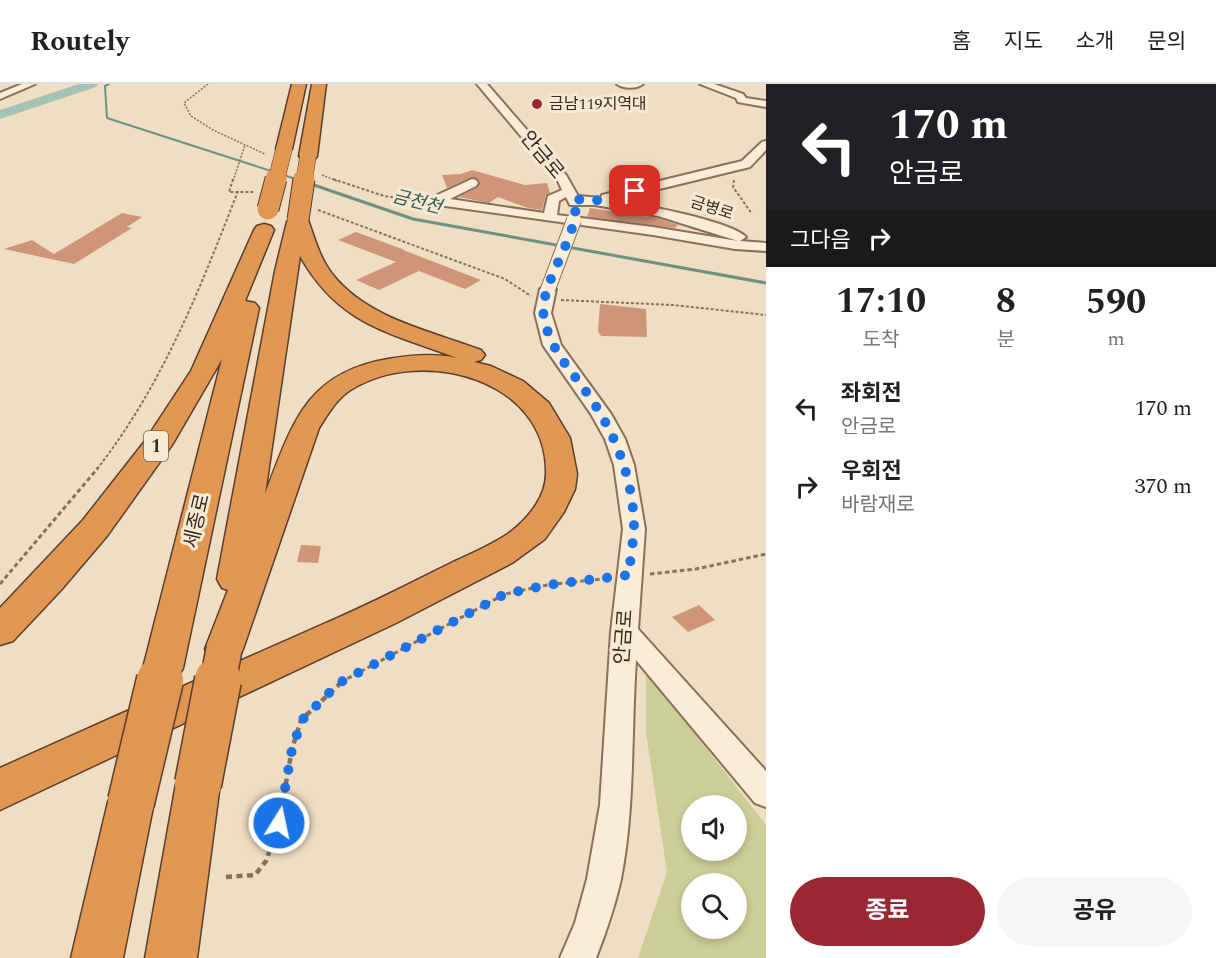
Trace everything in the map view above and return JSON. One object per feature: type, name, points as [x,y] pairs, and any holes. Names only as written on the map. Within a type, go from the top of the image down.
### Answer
[{"type":"highway","name":"세종로","points":[[171,958],[198,784],[224,649],[285,272],[284,149],[299,84]]},
{"type":"highway","name":"세종로","points":[[97,958],[163,668],[285,217],[308,156],[320,84]]},
{"type":"highway","points":[[312,128],[334,93]]},
{"type":"highway","name":"1","points":[[0,630],[40,591],[105,517],[144,465],[206,366],[242,277],[285,217],[310,261],[340,298],[362,313],[497,367],[530,386],[558,411],[574,443],[577,472],[572,498],[564,518],[549,537],[527,554],[469,588],[393,627],[0,814]]},
{"type":"highway","points":[[0,790],[383,613],[506,550],[532,531],[546,514],[561,483],[558,445],[543,415],[531,399],[489,373],[469,367],[409,363],[369,370],[342,383],[322,402],[305,428],[224,649]]},
{"type":"highway","points":[[0,620],[40,591]]},
{"type":"street","points":[[0,96],[30,84]]},
{"type":"street","name":"안금로","points":[[482,84],[562,178],[576,206],[562,219],[543,313],[552,345],[601,414],[615,439],[624,465],[634,529],[624,632],[615,805],[604,879],[592,923],[578,958]]},
{"type":"street","points":[[622,84],[638,84]]},
{"type":"street","points":[[705,84],[740,96],[742,100],[766,104]]},
{"type":"street","points":[[594,201],[746,164],[766,144]]},
{"type":"street","points":[[482,194],[468,185],[436,201],[653,231],[714,242],[766,247]]},
{"type":"street","points":[[562,219],[553,199],[572,195]]},
{"type":"street","name":"금병로","points":[[572,195],[676,215],[766,247]]},
{"type":"street","points":[[426,204],[532,230]]},
{"type":"street","points":[[552,233],[562,219]]},
{"type":"street","points":[[624,632],[637,643],[766,793]]},
{"type":"path","points":[[245,145],[242,147],[229,192],[257,192]]},
{"type":"path","points":[[738,166],[741,170],[733,181],[733,187],[752,214]]},
{"type":"path","points":[[0,584],[103,462],[137,412],[166,363],[192,310],[238,191]]},
{"type":"path","points":[[285,217],[479,269],[505,279],[531,296],[547,294],[766,315]]},
{"type":"path","points":[[226,877],[255,875],[267,861],[279,823],[292,749],[302,720],[339,683],[505,594],[547,585],[629,575],[664,574],[766,554]]},
{"type":"green space","points":[[646,671],[743,795],[681,795],[681,861],[747,861],[747,801],[766,825],[766,958],[638,958],[667,872],[646,733]]},
{"type":"building","points":[[472,170],[525,185],[547,183],[550,193],[546,195],[542,210],[528,208],[498,197],[489,203],[459,197],[478,187],[480,182],[473,177],[447,188],[442,175],[461,174]]},
{"type":"building","points":[[590,208],[657,218],[678,225],[675,228],[587,217]]},
{"type":"building","points":[[122,213],[142,217],[127,227],[132,228],[74,264],[4,249],[32,240],[54,254]]},
{"type":"building","points":[[356,232],[481,280],[465,289],[419,271],[379,290],[356,280],[396,262],[338,240]]},
{"type":"building","points":[[600,304],[646,309],[647,337],[601,336],[598,331]]},
{"type":"building","points":[[301,545],[321,546],[318,563],[297,562]]},
{"type":"building","points":[[699,605],[715,620],[688,632],[672,617]]},
{"type":"waterway","points":[[0,115],[92,84]]},
{"type":"waterway","name":"금천천","points":[[109,84],[105,86],[107,118],[299,180]]},
{"type":"waterway","name":"금천천","points":[[308,183],[413,219],[766,283]]},
{"type":"place","name":"금남119지역대","points":[[537,104]]},
{"type":"route","points":[[279,823],[292,749],[302,720],[339,683],[505,594],[547,585],[596,581],[629,575],[634,529],[624,465],[615,439],[601,414],[552,345],[543,313],[549,289],[574,220],[576,206],[574,199],[594,201],[635,191]]}]
